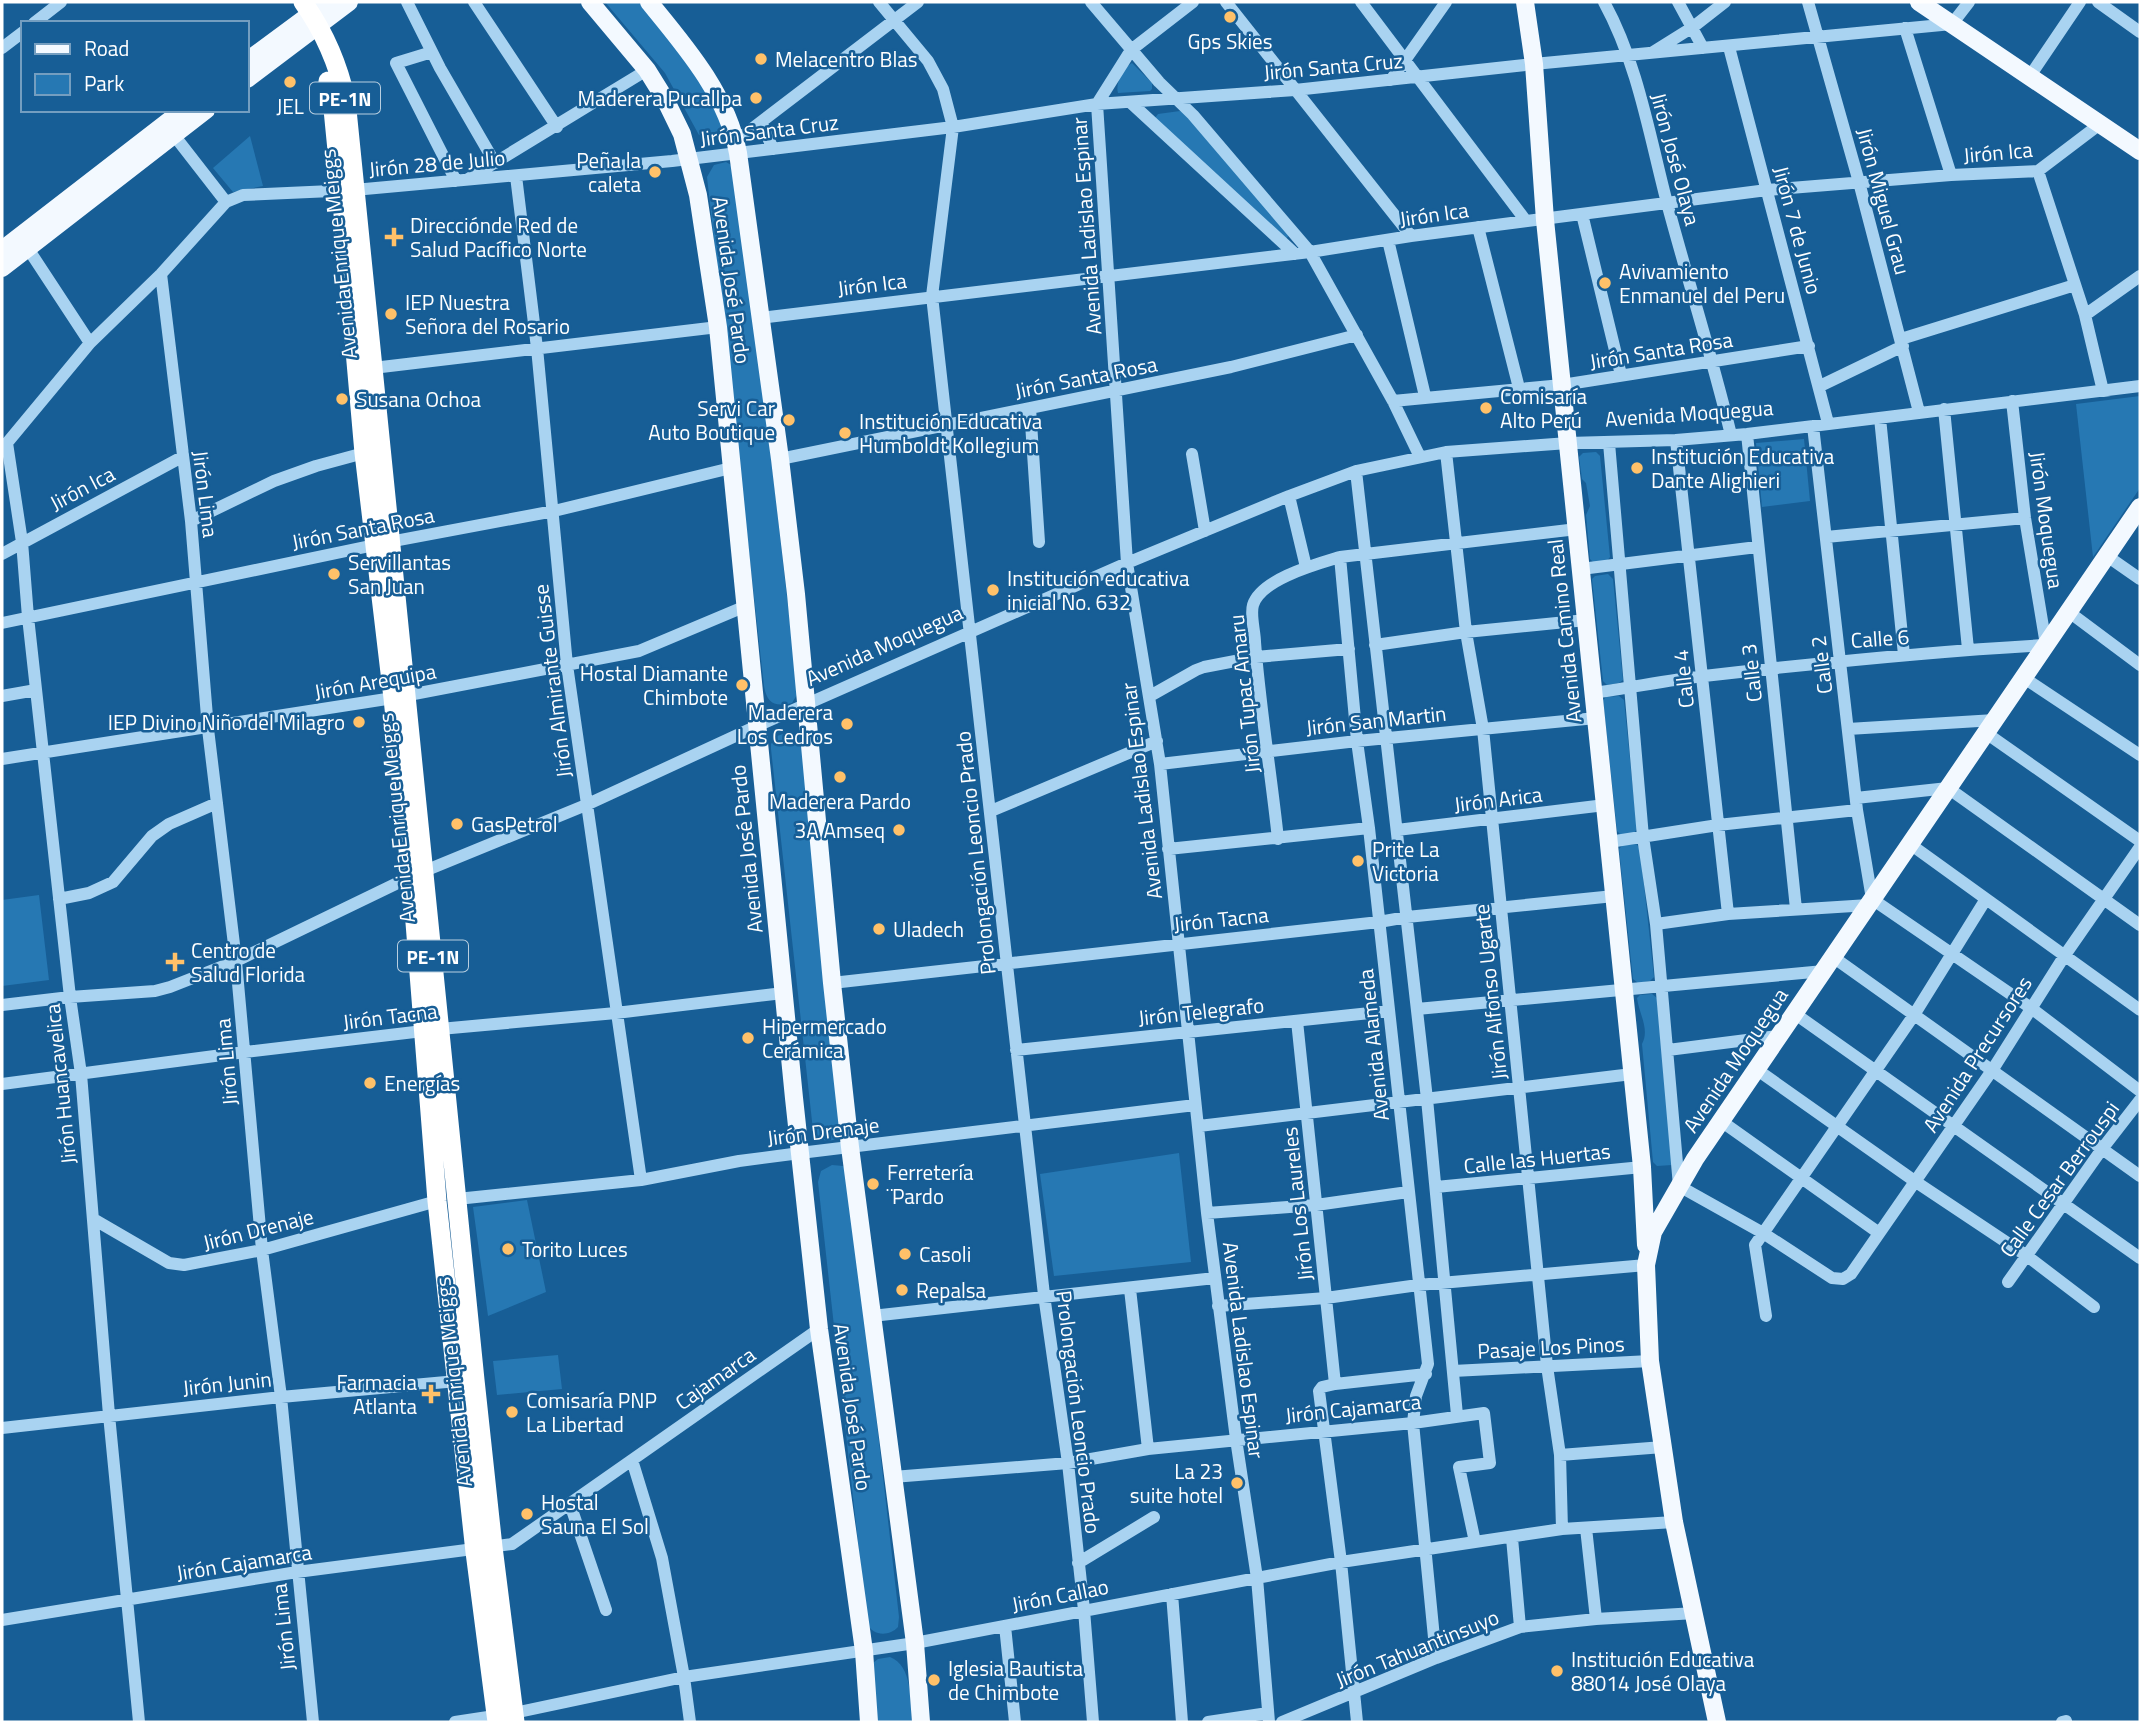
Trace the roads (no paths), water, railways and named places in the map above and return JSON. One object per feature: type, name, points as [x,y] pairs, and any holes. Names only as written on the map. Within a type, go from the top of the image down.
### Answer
[{"type":"highway","name":"Avenida Enrique Meiggs","points":[[290,2],[312,16],[332,99],[348,190],[373,368],[381,543]]},
{"type":"highway","name":"Avenida Enrique Meiggs","points":[[348,190],[364,453],[381,543],[399,697],[417,875],[419,965],[431,1030],[484,1548],[506,1718]]},
{"type":"highway","name":"Avenida Enrique Meiggs","points":[[447,1200],[457,1381],[484,1548]]},
{"type":"main road","points":[[248,60],[312,16],[349,2]]},
{"type":"main road","name":"Avenida José Pardo","points":[[590,2],[647,70],[665,99],[682,134],[698,195],[718,327],[783,993],[819,1329],[864,1651],[869,1722]]},
{"type":"main road","name":"Avenida José Pardo","points":[[649,2],[708,80],[725,111],[737,147],[780,458],[850,1147],[915,1643],[921,1722]]},
{"type":"main road","name":"Avenida Camino Real","points":[[1525,2],[1534,64],[1545,220],[1642,1167],[1646,1260]]},
{"type":"main road","points":[[1919,2],[2140,151]]},
{"type":"main road","points":[[248,78],[312,16]]},
{"type":"main road","points":[[169,129],[182,112]]},
{"type":"main road","points":[[2,268],[24,242],[169,129],[202,112]]},
{"type":"main road","points":[[2,250],[24,242]]},
{"type":"main road","name":"Avenida Moquegua","points":[[1717,1722],[1674,1522],[1650,1362],[1646,1260],[1660,1217],[1756,1069],[2140,507]]},
{"type":"street","points":[[37,21],[61,2]]},
{"type":"street","points":[[407,2],[495,163]]},
{"type":"street","points":[[474,2],[557,127]]},
{"type":"street","name":"Prolongación Leoncio Prado","points":[[879,2],[928,61],[943,89],[953,127],[932,296],[1044,1295],[1068,1463],[1093,1722]]},
{"type":"street","points":[[737,147],[761,122],[918,2]]},
{"type":"street","points":[[1091,2],[1193,115],[1310,252],[1393,401],[1420,457]]},
{"type":"street","points":[[1097,104],[1132,50],[1193,2]]},
{"type":"street","points":[[1226,2],[1411,236]]},
{"type":"street","points":[[1361,2],[1526,221]]},
{"type":"street","points":[[1391,80],[1446,2]]},
{"type":"street","name":"Jirón José Olaya","points":[[1604,2],[1628,55],[1731,435]]},
{"type":"street","points":[[1678,2],[1703,48]]},
{"type":"street","points":[[1651,53],[1693,27],[1725,2]]},
{"type":"street","name":"Jirón Miguel Grau","points":[[1808,2],[1859,182],[1919,412]]},
{"type":"street","points":[[1952,24],[1969,2]]},
{"type":"street","points":[[2030,76],[2080,2]]},
{"type":"street","points":[[2098,2],[2140,32]]},
{"type":"street","name":"Jirón Santa Cruz","points":[[690,159],[737,147],[774,149],[953,127],[1097,104],[1295,90],[1952,24]]},
{"type":"street","points":[[1905,28],[1951,175]]},
{"type":"street","points":[[2,48],[21,34]]},
{"type":"street","name":"Jirón 7 de Junio","points":[[1729,47],[1828,423]]},
{"type":"street","points":[[432,52],[396,64],[460,181],[557,127],[647,70]]},
{"type":"street","points":[[1130,102],[1295,254]]},
{"type":"street","name":"Avenida Ladislao Espinar","points":[[1097,104],[1127,563],[1160,764],[1207,1213],[1257,1578],[1269,1717]]},
{"type":"street","points":[[761,122],[774,149]]},
{"type":"street","name":"Jirón Ica","points":[[760,318],[1295,254],[1411,236],[1767,190],[1951,175],[2039,171],[2100,124]]},
{"type":"street","points":[[4,444],[90,343],[160,274],[226,202],[169,129]]},
{"type":"street","name":"Jirón 28 de Julio","points":[[226,202],[243,195],[460,181],[690,159]]},
{"type":"street","points":[[2039,171],[2085,316],[2103,391]]},
{"type":"street","name":"Jirón Almirante Guisse","points":[[516,176],[537,348],[567,665],[641,1180]]},
{"type":"street","points":[[1582,214],[1621,375]]},
{"type":"street","points":[[1478,227],[1519,388]]},
{"type":"street","points":[[1388,240],[1425,396]]},
{"type":"street","points":[[24,242],[90,343]]},
{"type":"street","name":"Jirón Lima","points":[[160,274],[191,521],[208,729],[236,961],[262,1250],[281,1397],[313,1722]]},
{"type":"street","points":[[2085,316],[2140,276]]},
{"type":"street","points":[[1820,386],[1902,342],[2075,285]]},
{"type":"street","points":[[373,368],[718,327]]},
{"type":"street","name":"Jirón Santa Rosa","points":[[780,458],[1231,367],[1357,335]]},
{"type":"street","name":"Jirón Santa Rosa","points":[[1393,401],[1562,385],[1809,346]]},
{"type":"street","name":"Avenida Moquegua","points":[[2,1005],[155,991],[236,961],[417,875],[586,805],[806,704],[1127,563],[1356,471],[1446,452],[1747,434],[2103,391],[2140,383]]},
{"type":"street","name":"Jirón Moquegua","points":[[2012,401],[2025,518],[2046,645]]},
{"type":"street","points":[[1030,408],[1039,542]]},
{"type":"street","points":[[1944,409],[1968,649]]},
{"type":"street","points":[[1880,418],[1904,655]]},
{"type":"street","name":"Calle 2","points":[[1813,426],[1870,902]]},
{"type":"street","name":"Calle 3","points":[[1747,434],[1796,909]]},
{"type":"street","name":"Calle 4","points":[[1676,440],[1728,914]]},
{"type":"street","points":[[1609,443],[1643,836],[1656,923],[1679,1186],[1763,1233]]},
{"type":"street","name":"Jirón Huancavelica","points":[[4,444],[22,542],[59,899],[81,1074],[109,1415],[139,1722]]},
{"type":"street","name":"Jirón Alfonso Ugarte","points":[[1446,452],[1466,632],[1483,729],[1547,1366],[1560,1455],[1562,1529]]},
{"type":"street","points":[[191,521],[274,481],[364,453]]},
{"type":"street","points":[[1192,454],[1205,531]]},
{"type":"street","name":"Jirón Ica","points":[[2,554],[182,457]]},
{"type":"street","name":"Jirón Santa Rosa","points":[[2,623],[381,543],[554,511],[731,468]]},
{"type":"street","points":[[1356,471],[1427,1098],[1457,1415]]},
{"type":"street","points":[[1289,496],[1306,567]]},
{"type":"street","points":[[1826,537],[2025,518]]},
{"type":"street","points":[[1340,558],[1577,529]]},
{"type":"street","points":[[1581,569],[1757,547]]},
{"type":"street","points":[[2107,556],[2140,579]]},
{"type":"street","name":"Jirón Tupac Amaru","points":[[1278,839],[1256,657],[1253,605],[1261,592],[1306,567],[1340,558]]},
{"type":"street","name":"Avenida Alameda","points":[[1340,558],[1357,741],[1390,1011],[1428,1364],[1416,1396],[1413,1423],[1436,1658]]},
{"type":"street","name":"Jirón Arequipa","points":[[2,759],[208,729],[399,697],[639,651],[746,606]]},
{"type":"street","points":[[2068,612],[2140,664]]},
{"type":"street","points":[[1375,645],[1466,632],[1586,620]]},
{"type":"street","name":"Calle 6","points":[[1593,693],[1702,676],[1840,660],[2046,645]]},
{"type":"street","points":[[1150,696],[1196,670],[1256,657],[1349,649]]},
{"type":"street","points":[[2024,678],[2140,755]]},
{"type":"street","points":[[2,696],[36,690]]},
{"type":"street","name":"Jirón San Martin","points":[[1160,764],[1385,738],[1596,718]]},
{"type":"street","points":[[1848,729],[1990,727],[2140,841]]},
{"type":"street","points":[[991,811],[1157,741]]},
{"type":"street","points":[[1609,842],[1718,825],[1786,819],[1948,788],[2140,925]]},
{"type":"street","points":[[59,899],[89,893],[113,882],[152,836],[169,824],[217,803]]},
{"type":"street","name":"Jirón Arica","points":[[1397,830],[1605,805]]},
{"type":"street","points":[[1168,849],[1369,828]]},
{"type":"street","points":[[1910,844],[2140,1010]]},
{"type":"street","name":"Avenida Precursores","points":[[1763,1233],[1832,1278],[1843,1279],[1851,1274],[1993,1069],[2065,955],[2140,847]]},
{"type":"street","name":"Jirón Tacna","points":[[832,983],[1614,896]]},
{"type":"street","points":[[1766,1316],[1755,1245],[1914,1015],[1986,899]]},
{"type":"street","points":[[1656,923],[1870,902],[2031,1008],[2140,1091]]},
{"type":"street","points":[[1417,1009],[1623,988],[1661,987],[1828,964],[1914,1015],[2140,1176]]},
{"type":"street","name":"Jirón Tacna","points":[[2,1084],[431,1030],[616,1013],[783,993]]},
{"type":"street","name":"Jirón Telegrafo","points":[[1016,1049],[1390,1011]]},
{"type":"street","points":[[1794,1013],[2140,1258]]},
{"type":"street","name":"Jirón Los Laureles","points":[[1297,1021],[1335,1384]]},
{"type":"street","points":[[1668,1050],[1779,1037]]},
{"type":"street","points":[[1756,1069],[2026,1256],[2094,1307]]},
{"type":"street","points":[[1199,1126],[1632,1074]]},
{"type":"street","name":"Calle Cesar Berrouspi","points":[[2008,1282],[2140,1100]]},
{"type":"street","name":"Jirón Drenaje","points":[[95,1220],[169,1263],[184,1265],[262,1250],[447,1200],[641,1180],[739,1161],[1195,1105]]},
{"type":"street","points":[[1721,1121],[1879,1233]]},
{"type":"street","name":"Calle las Huertas","points":[[1436,1187],[1642,1167]]},
{"type":"street","points":[[1207,1213],[1316,1205],[1409,1192]]},
{"type":"street","points":[[1218,1306],[1326,1298],[1646,1260]]},
{"type":"street","points":[[872,1316],[1215,1278]]},
{"type":"street","points":[[1130,1289],[1148,1449]]},
{"type":"street","name":"Cajamarca","points":[[484,1548],[512,1544],[819,1329]]},
{"type":"street","name":"Pasaje Los Pinos","points":[[1453,1371],[1650,1362]]},
{"type":"street","points":[[1357,1722],[1341,1562],[1319,1391],[1322,1387],[1335,1384],[1426,1374]]},
{"type":"street","name":"Jirón Junin","points":[[2,1428],[281,1397],[457,1381]]},
{"type":"street","name":"Jirón Cajamarca","points":[[893,1477],[1068,1463],[1148,1449],[1413,1423],[1484,1413],[1490,1464],[1459,1467],[1475,1542]]},
{"type":"street","points":[[1560,1455],[1662,1447]]},
{"type":"street","points":[[632,1460],[662,1558],[690,1722]]},
{"type":"street","points":[[570,1504],[606,1610]]},
{"type":"street","points":[[1079,1563],[1154,1517]]},
{"type":"street","name":"Jirón Callao","points":[[455,1722],[506,1718],[684,1678],[915,1643],[1341,1562],[1562,1529],[1674,1522]]},
{"type":"street","points":[[1586,1528],[1596,1619]]},
{"type":"street","points":[[1512,1538],[1520,1627]]},
{"type":"street","name":"Jirón Cajamarca","points":[[2,1620],[297,1572],[484,1548]]},
{"type":"street","points":[[1172,1594],[1181,1722]]},
{"type":"street","name":"Jirón Tahuantinsuyo","points":[[1282,1722],[1436,1658],[1520,1627],[1695,1613]]},
{"type":"street","points":[[1004,1626],[1015,1722]]},
{"type":"street","points":[[1208,1722],[1269,1717]]},
{"type":"place","name":"Gps Skies","points":[[1230,17]]},
{"type":"place","name":"Melacentro Blas","points":[[761,59]]},
{"type":"place","name":"JEL","points":[[290,82]]},
{"type":"place","name":"Maderera Pucallpa","points":[[756,98]]},
{"type":"place","name":"Peña la caleta","points":[[655,172]]},
{"type":"place","name":"Direcciónde Red de Salud Pacífico Norte","points":[[394,237]]},
{"type":"place","name":"Avivamiento Enmanuel del Peru","points":[[1605,283]]},
{"type":"place","name":"IEP Nuestra Señora del Rosario","points":[[391,314]]},
{"type":"place","name":"Susana Ochoa","points":[[342,399]]},
{"type":"place","name":"Comisaría Alto Perú","points":[[1486,408]]},
{"type":"place","name":"Servi Car Auto Boutique","points":[[789,420]]},
{"type":"place","name":"Institución Educativa Humboldt Kollegium","points":[[845,433]]},
{"type":"place","name":"Institución Educativa Dante Alighieri","points":[[1637,468]]},
{"type":"place","name":"Servillantas San Juan","points":[[334,574]]},
{"type":"place","name":"Institución educativa inicial No. 632","points":[[993,590]]},
{"type":"place","name":"Hostal Diamante Chimbote","points":[[742,685]]},
{"type":"place","name":"IEP Divino Niño del Milagro","points":[[359,722]]},
{"type":"place","name":"Maderera Los Cedros","points":[[847,724]]},
{"type":"place","name":"Maderera Pardo","points":[[840,777]]},
{"type":"place","name":"GasPetrol","points":[[457,824]]},
{"type":"place","name":"3A Amseq","points":[[899,830]]},
{"type":"place","name":"Prite La Victoria","points":[[1358,861]]},
{"type":"place","name":"Uladech","points":[[879,929]]},
{"type":"place","name":"Centro de Salud Florida","points":[[175,962]]},
{"type":"place","name":"Hipermercado Cerámica","points":[[748,1038]]},
{"type":"place","name":"Energías","points":[[370,1083]]},
{"type":"place","name":"Ferretería ¨Pardo","points":[[873,1184]]},
{"type":"place","name":"Torito Luces","points":[[508,1249]]},
{"type":"place","name":"Casoli","points":[[905,1254]]},
{"type":"place","name":"Repalsa","points":[[902,1290]]},
{"type":"place","name":"Farmacia Atlanta","points":[[431,1394]]},
{"type":"place","name":"Comisaría PNP La Libertad","points":[[512,1412]]},
{"type":"place","name":"La 23 suite hotel","points":[[1237,1483]]},
{"type":"place","name":"Hostal Sauna El Sol","points":[[527,1514]]},
{"type":"place","name":"Institución Educativa 88014 José Olaya","points":[[1557,1671]]},
{"type":"place","name":"Iglesia Bautista de Chimbote","points":[[934,1680]]}]
